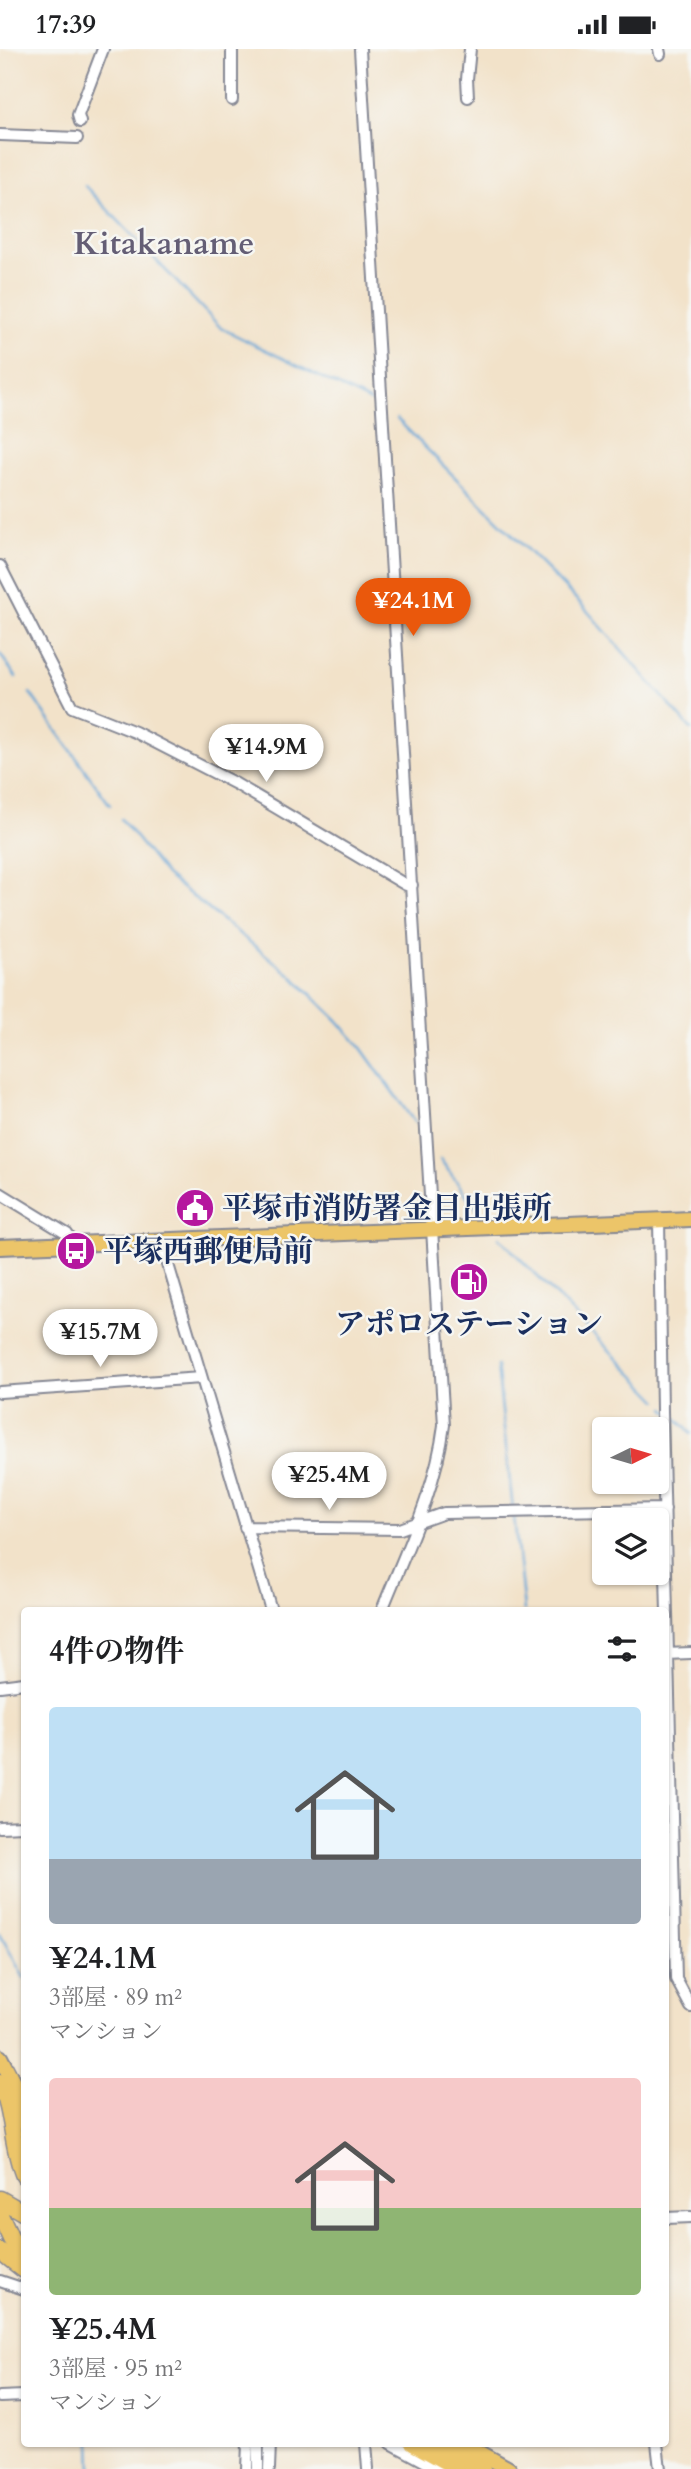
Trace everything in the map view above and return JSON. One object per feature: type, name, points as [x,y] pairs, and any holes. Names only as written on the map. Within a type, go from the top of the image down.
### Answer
[{"type":"highway","points":[[0,2083],[5,2093],[14,2145],[21,2167]]},
{"type":"highway","points":[[0,2199],[21,2211]]},
{"type":"highway","points":[[0,2213],[21,2224]]},
{"type":"highway","points":[[0,2213],[11,2239],[21,2250]]},
{"type":"highway","points":[[0,2251],[21,2268]]},
{"type":"highway","points":[[420,2447],[460,2469]]},
{"type":"highway","points":[[443,2447],[483,2469]]},
{"type":"main road","points":[[0,1247],[691,1219]]},
{"type":"main road","points":[[0,2057],[17,2090],[21,2106]]},
{"type":"main road","points":[[470,2447],[509,2469]]},
{"type":"street","points":[[80,122],[78,115],[103,49]]},
{"type":"street","points":[[232,49],[232,100]]},
{"type":"street","points":[[360,49],[444,1425],[431,1487],[383,1607]]},
{"type":"street","points":[[468,97],[470,49]]},
{"type":"street","points":[[0,135],[77,138]]},
{"type":"street","points":[[0,566],[72,707],[135,732],[236,784],[406,885],[412,884]]},
{"type":"street","points":[[0,1193],[67,1234],[74,1244]]},
{"type":"street","points":[[659,1220],[664,1508]]},
{"type":"street","points":[[161,1241],[270,1607]]},
{"type":"street","points":[[0,1392],[201,1377]]},
{"type":"street","points":[[245,1527],[400,1529],[444,1513],[592,1510]]},
{"type":"street","points":[[666,1585],[666,1607]]},
{"type":"street","points":[[669,1654],[691,1653]]},
{"type":"street","points":[[0,1686],[21,1683]]},
{"type":"street","points":[[669,1726],[676,1979],[691,2007]]},
{"type":"street","points":[[0,1827],[21,1826]]},
{"type":"street","points":[[669,2218],[691,2217]]},
{"type":"street","points":[[0,2281],[21,2288]]},
{"type":"street","points":[[0,2397],[21,2396]]},
{"type":"street","points":[[247,2469],[248,2447]]},
{"type":"street","points":[[258,2447],[258,2469]]},
{"type":"street","points":[[270,2447],[270,2469]]},
{"type":"street","points":[[366,2447],[368,2469]]},
{"type":"street","points":[[398,2447],[439,2469]]},
{"type":"street","points":[[657,2447],[660,2469]]},
{"type":"waterway","points":[[85,186],[221,328],[371,402]]},
{"type":"waterway","points":[[397,419],[582,605],[691,729]]},
{"type":"waterway","points":[[0,654],[16,677]]},
{"type":"waterway","points":[[30,693],[110,805]]},
{"type":"waterway","points":[[121,819],[166,875],[292,976],[337,1020],[359,1045],[415,1123]]},
{"type":"waterway","points":[[440,1159],[482,1216]]},
{"type":"waterway","points":[[499,1237],[658,1400]]},
{"type":"waterway","points":[[497,1366],[513,1509]]},
{"type":"waterway","points":[[665,1408],[691,1433]]},
{"type":"waterway","points":[[514,1516],[524,1607]]},
{"type":"waterway","points":[[0,1934],[21,1972]]},
{"type":"waterway","points":[[669,1972],[672,1978]]},
{"type":"waterway","points":[[91,2447],[92,2469]]},
{"type":"place","name":"平塚市消防署金目出張所","points":[[195,1208]]},
{"type":"place","name":"平塚西郵便局前","points":[[76,1251]]},
{"type":"place","name":"アポロステーション","points":[[469,1282]]},
{"type":"district","name":"Kitakaname","points":[[164,244]]}]
